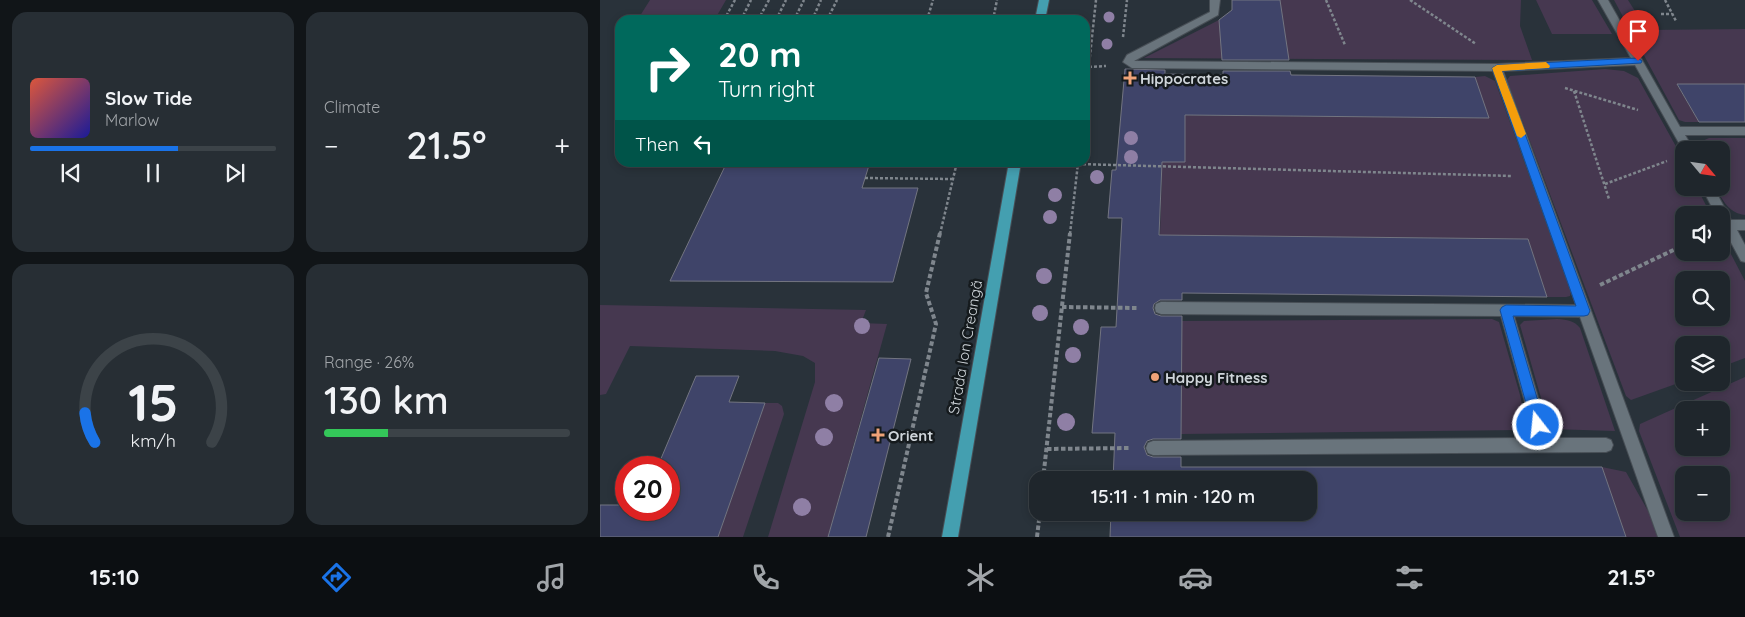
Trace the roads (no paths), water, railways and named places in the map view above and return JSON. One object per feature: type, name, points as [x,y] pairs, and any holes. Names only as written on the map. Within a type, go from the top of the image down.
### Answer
[{"type":"main road","points":[[1041,15],[1044,0]]},
{"type":"main road","name":"Strada Ion Creangă","points":[[950,537],[1014,167]]},
{"type":"lane","points":[[1215,0],[1215,13],[1131,57],[1128,62],[1132,65],[1497,68],[1638,61]]},
{"type":"lane","points":[[1603,0],[1683,141]]},
{"type":"lane","points":[[1497,68],[1666,537]]},
{"type":"lane","points":[[1677,131],[1745,131]]},
{"type":"lane","points":[[1730,225],[1745,225]]},
{"type":"lane","points":[[1730,227],[1745,257]]},
{"type":"lane","points":[[1161,308],[1584,311]]},
{"type":"lane","points":[[1506,310],[1544,444]]},
{"type":"lane","points":[[1153,448],[1606,445]]},
{"type":"place","name":"Hippocrates","points":[[1130,78]]},
{"type":"place","name":"Happy Fitness","points":[[1155,377]]},
{"type":"place","name":"Orient","points":[[878,435]]}]
